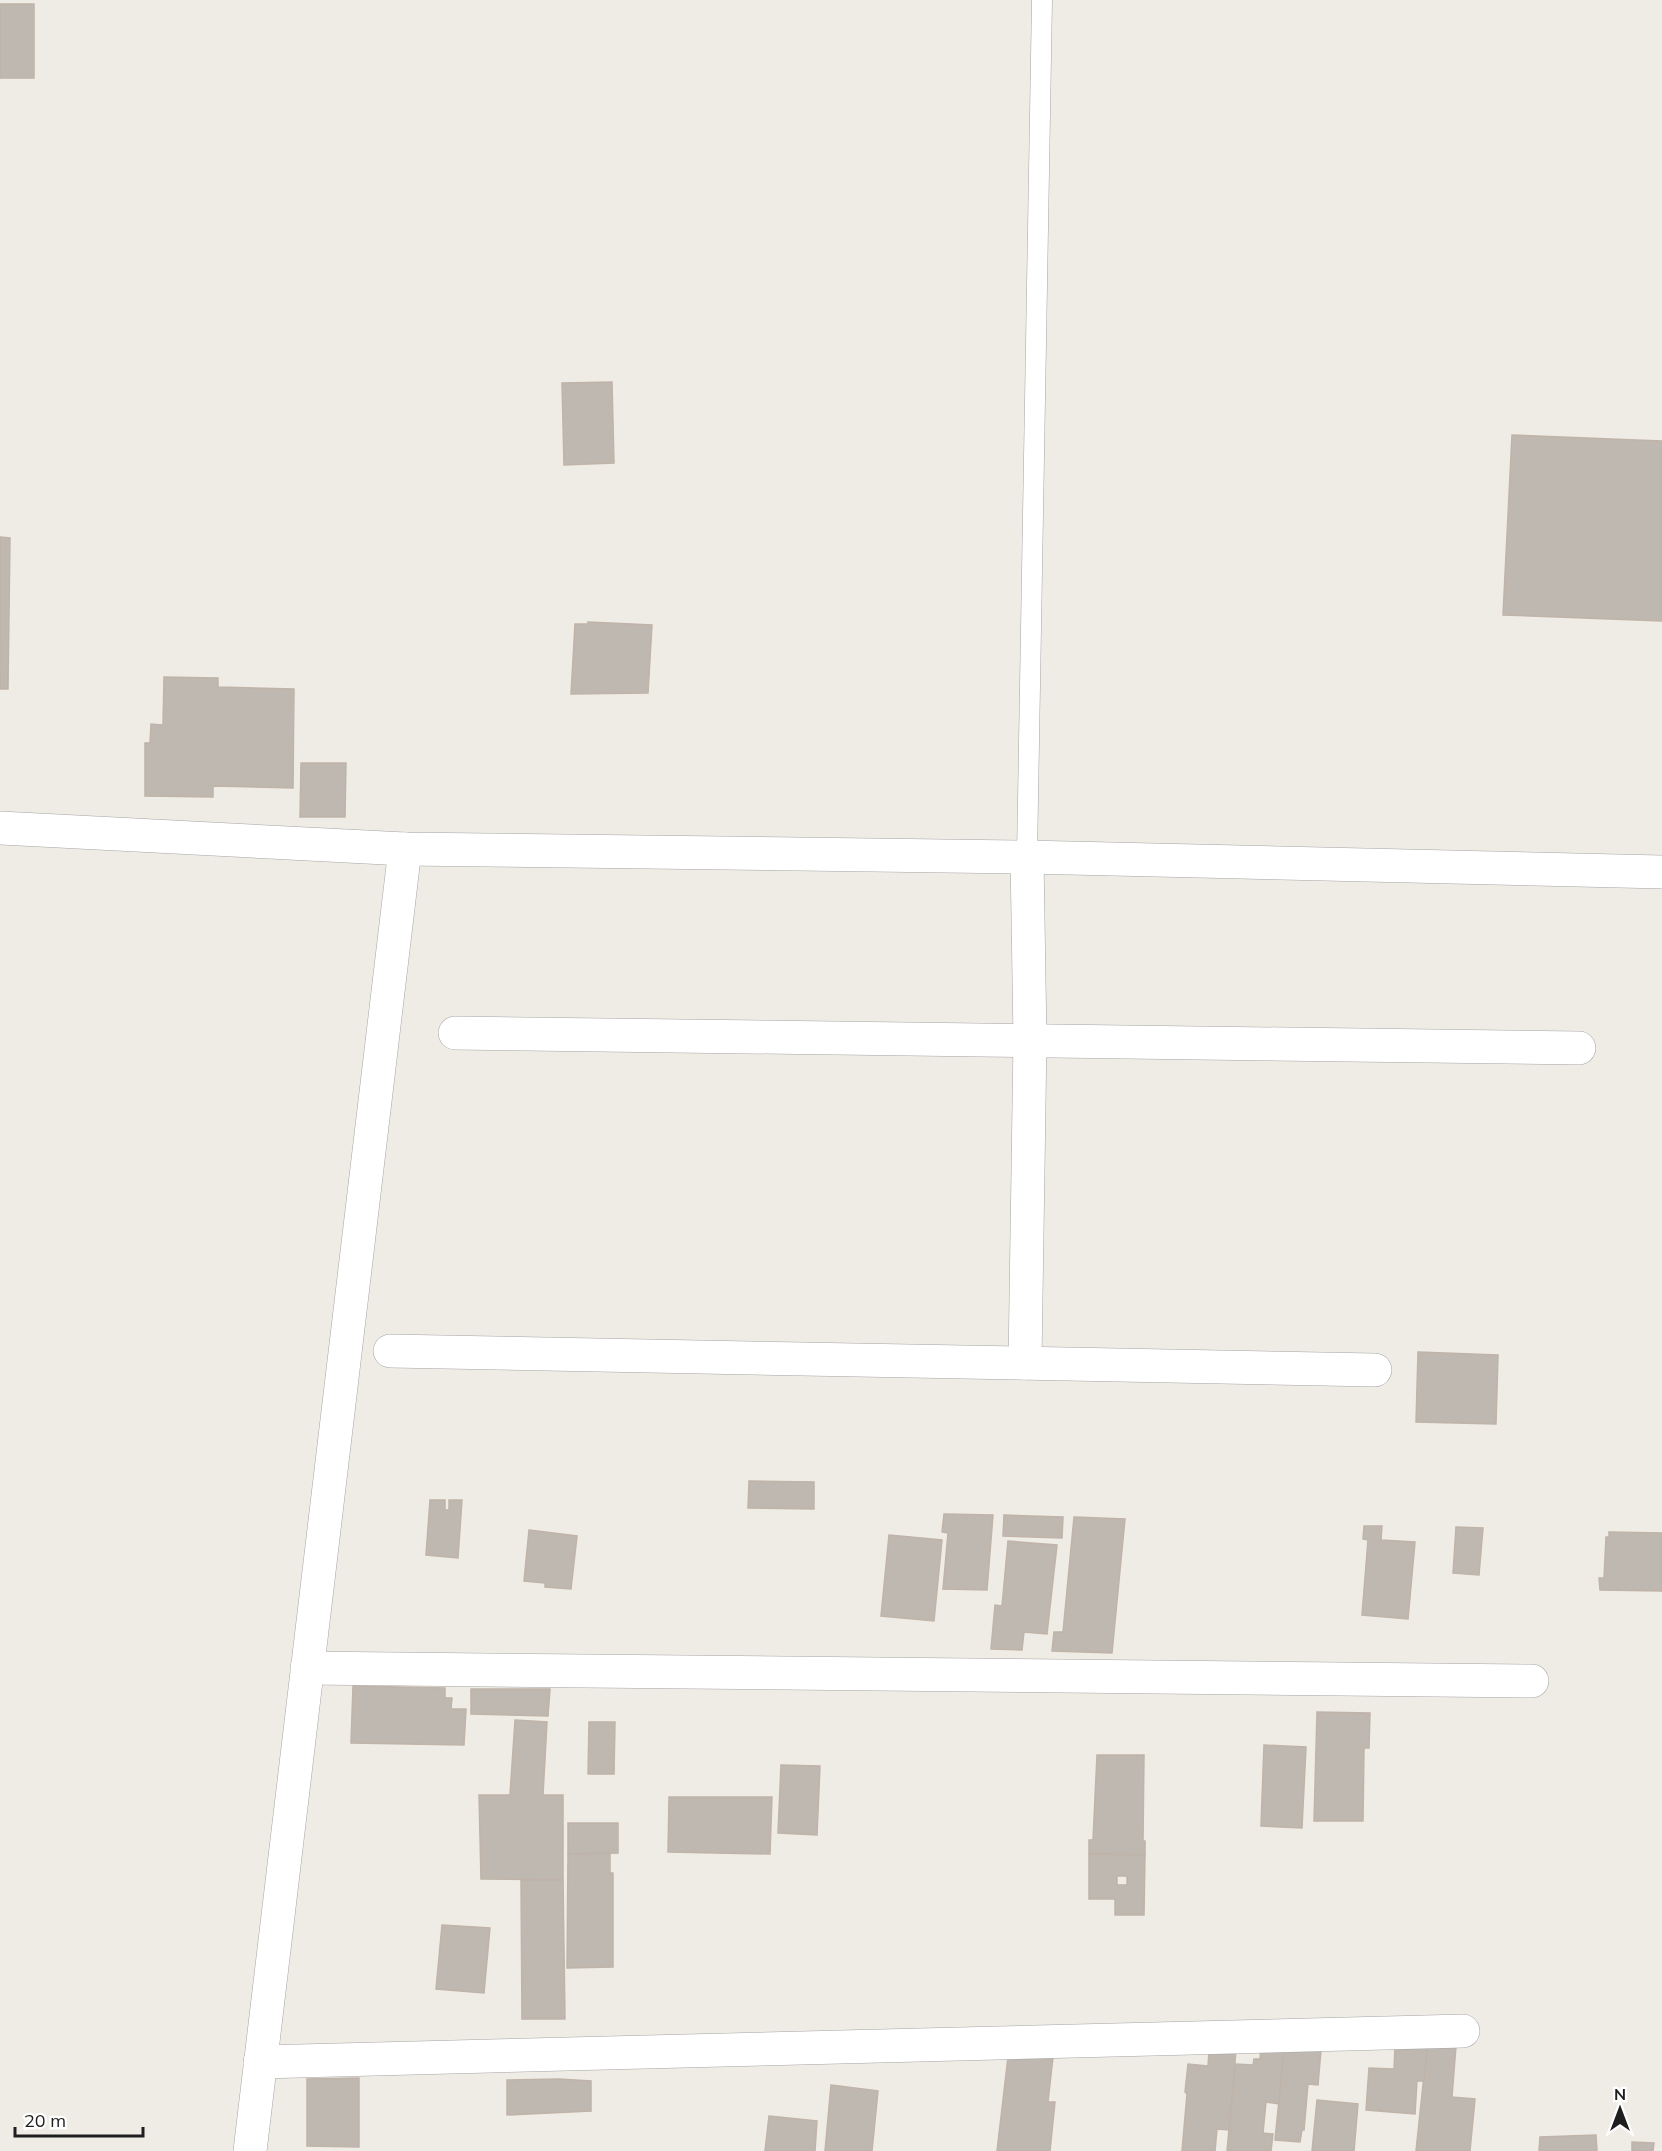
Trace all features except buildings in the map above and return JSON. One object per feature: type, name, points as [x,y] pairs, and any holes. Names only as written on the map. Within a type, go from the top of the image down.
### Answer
[{"type":"street","points":[[0,828],[405,849],[1027,857],[1662,872]]},
{"type":"street","points":[[250,2151],[405,849]]},
{"type":"street","points":[[1025,1363],[1030,1040],[1027,857]]},
{"type":"street","points":[[455,1033],[1579,1048]]},
{"type":"street","points":[[390,1351],[1375,1370]]},
{"type":"street","points":[[307,1668],[1532,1682]]},
{"type":"street","points":[[260,2062],[1463,2031]]},
{"type":"lane","points":[[1027,857],[1042,0]]}]
